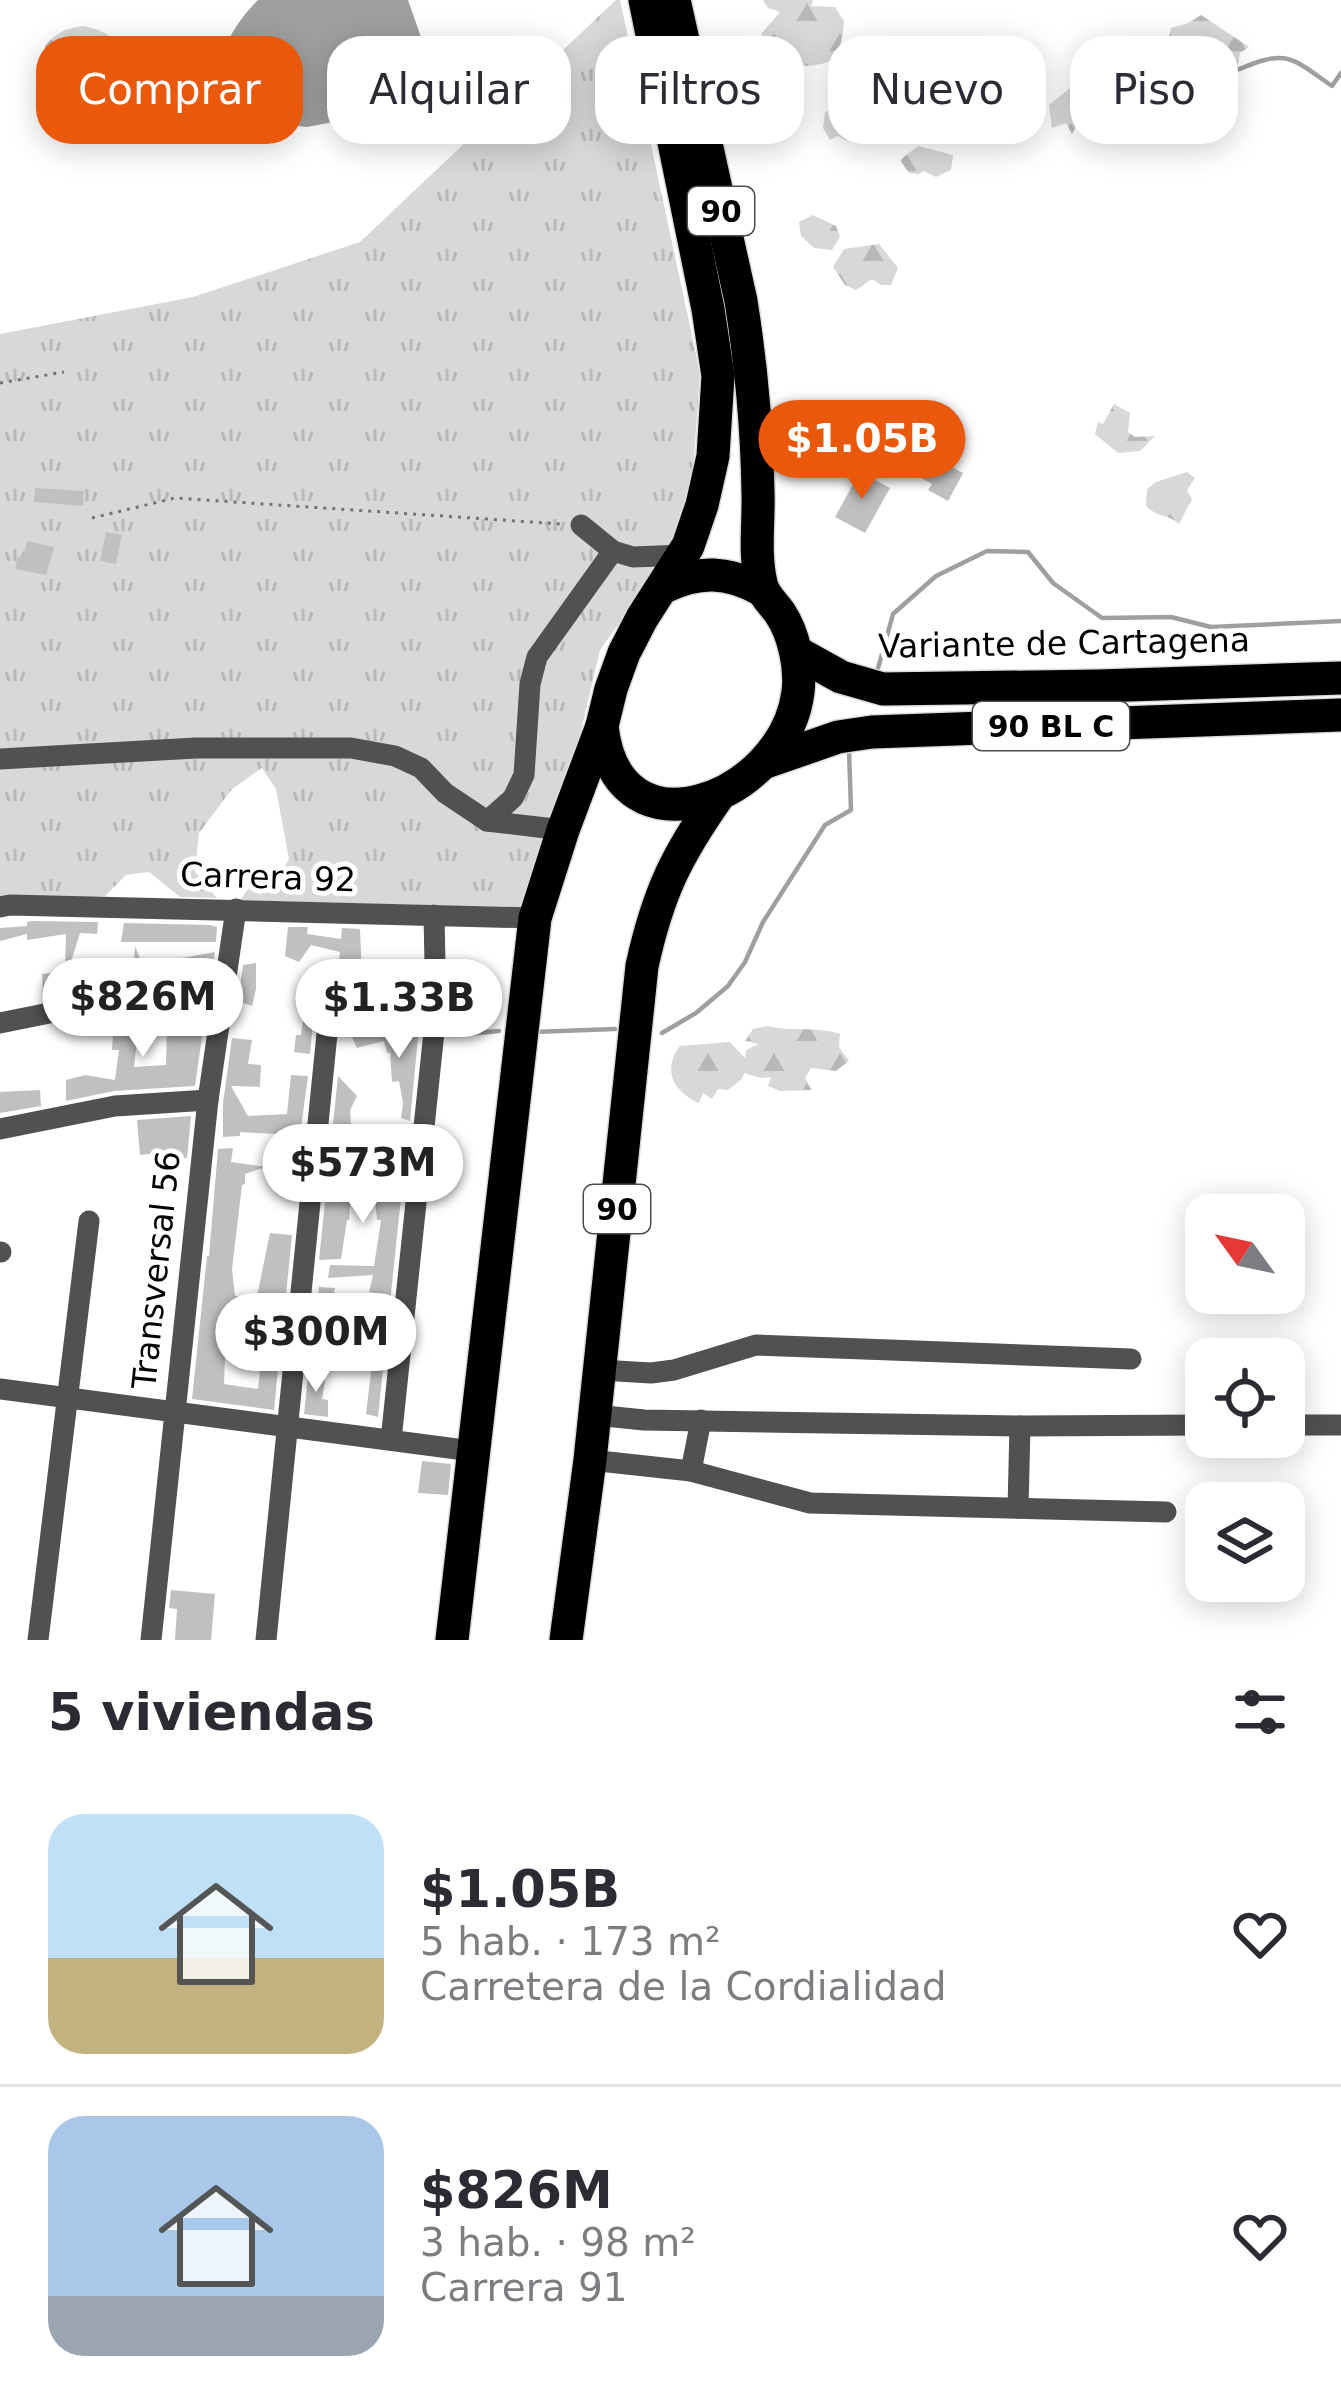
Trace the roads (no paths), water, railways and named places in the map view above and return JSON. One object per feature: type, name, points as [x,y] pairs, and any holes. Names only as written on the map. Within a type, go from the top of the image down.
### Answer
[{"type":"highway","name":"90","points":[[645,0],[718,376],[718,416],[702,505],[684,555],[664,587]]},
{"type":"highway","name":"90","points":[[674,0],[741,301],[754,424],[762,590]]},
{"type":"highway","points":[[452,1640],[535,918],[563,830],[624,652],[664,587],[683,578],[724,574],[762,590],[783,618],[796,652],[798,691],[788,729],[766,762],[745,781],[700,803],[659,803],[640,795],[612,766],[602,726]]},
{"type":"highway","name":"Variante de Cartagena","points":[[796,652],[841,677],[883,688],[1341,678]]},
{"type":"highway","name":"90 BL C","points":[[766,762],[838,737],[872,732],[1341,715]]},
{"type":"highway","name":"90","points":[[566,1640],[590,1460],[642,966],[665,884],[686,842],[719,795]]},
{"type":"street","points":[[754,424],[892,423]]},
{"type":"street","points":[[581,526],[613,551],[633,557],[684,555]]},
{"type":"street","points":[[487,821],[513,798],[524,775],[530,684],[537,657],[613,551]]},
{"type":"street","points":[[0,759],[196,748],[351,748],[395,756],[422,767],[445,793],[487,821],[563,830]]},
{"type":"street","name":"Carrera 92","points":[[0,907],[535,918]]},
{"type":"street","name":"Transversal 56","points":[[151,1640],[208,1100],[236,909]]},
{"type":"street","points":[[391,1440],[436,1013],[434,915]]},
{"type":"street","points":[[0,1023],[84,1006],[220,1008]]},
{"type":"street","points":[[266,1640],[328,1024],[436,1013]]},
{"type":"street","points":[[0,1129],[115,1106],[208,1100]]},
{"type":"street","points":[[38,1640],[88,1221]]},
{"type":"street","points":[[600,1370],[674,1370],[756,1345],[1131,1359]]},
{"type":"street","points":[[0,1388],[472,1451]]},
{"type":"street","points":[[595,1415],[644,1420],[1185,1425]]},
{"type":"street","points":[[691,1471],[700,1420]]},
{"type":"street","points":[[1305,1425],[1341,1425]]},
{"type":"street","points":[[1018,1508],[1020,1426]]},
{"type":"street","points":[[590,1460],[691,1471],[810,1504],[1166,1512]]},
{"type":"waterway","points":[[1238,70],[1267,59],[1287,59],[1332,86],[1341,73]]},
{"type":"waterway","points":[[877,672],[893,614],[936,576],[987,551],[1028,552],[1053,583],[1102,618],[1171,617],[1211,627],[1341,621]]},
{"type":"waterway","points":[[662,1033],[728,986],[825,825],[851,810],[849,749]]},
{"type":"waterway","points":[[533,1032],[615,1029]]},
{"type":"waterway","points":[[454,1035],[499,1031]]}]
